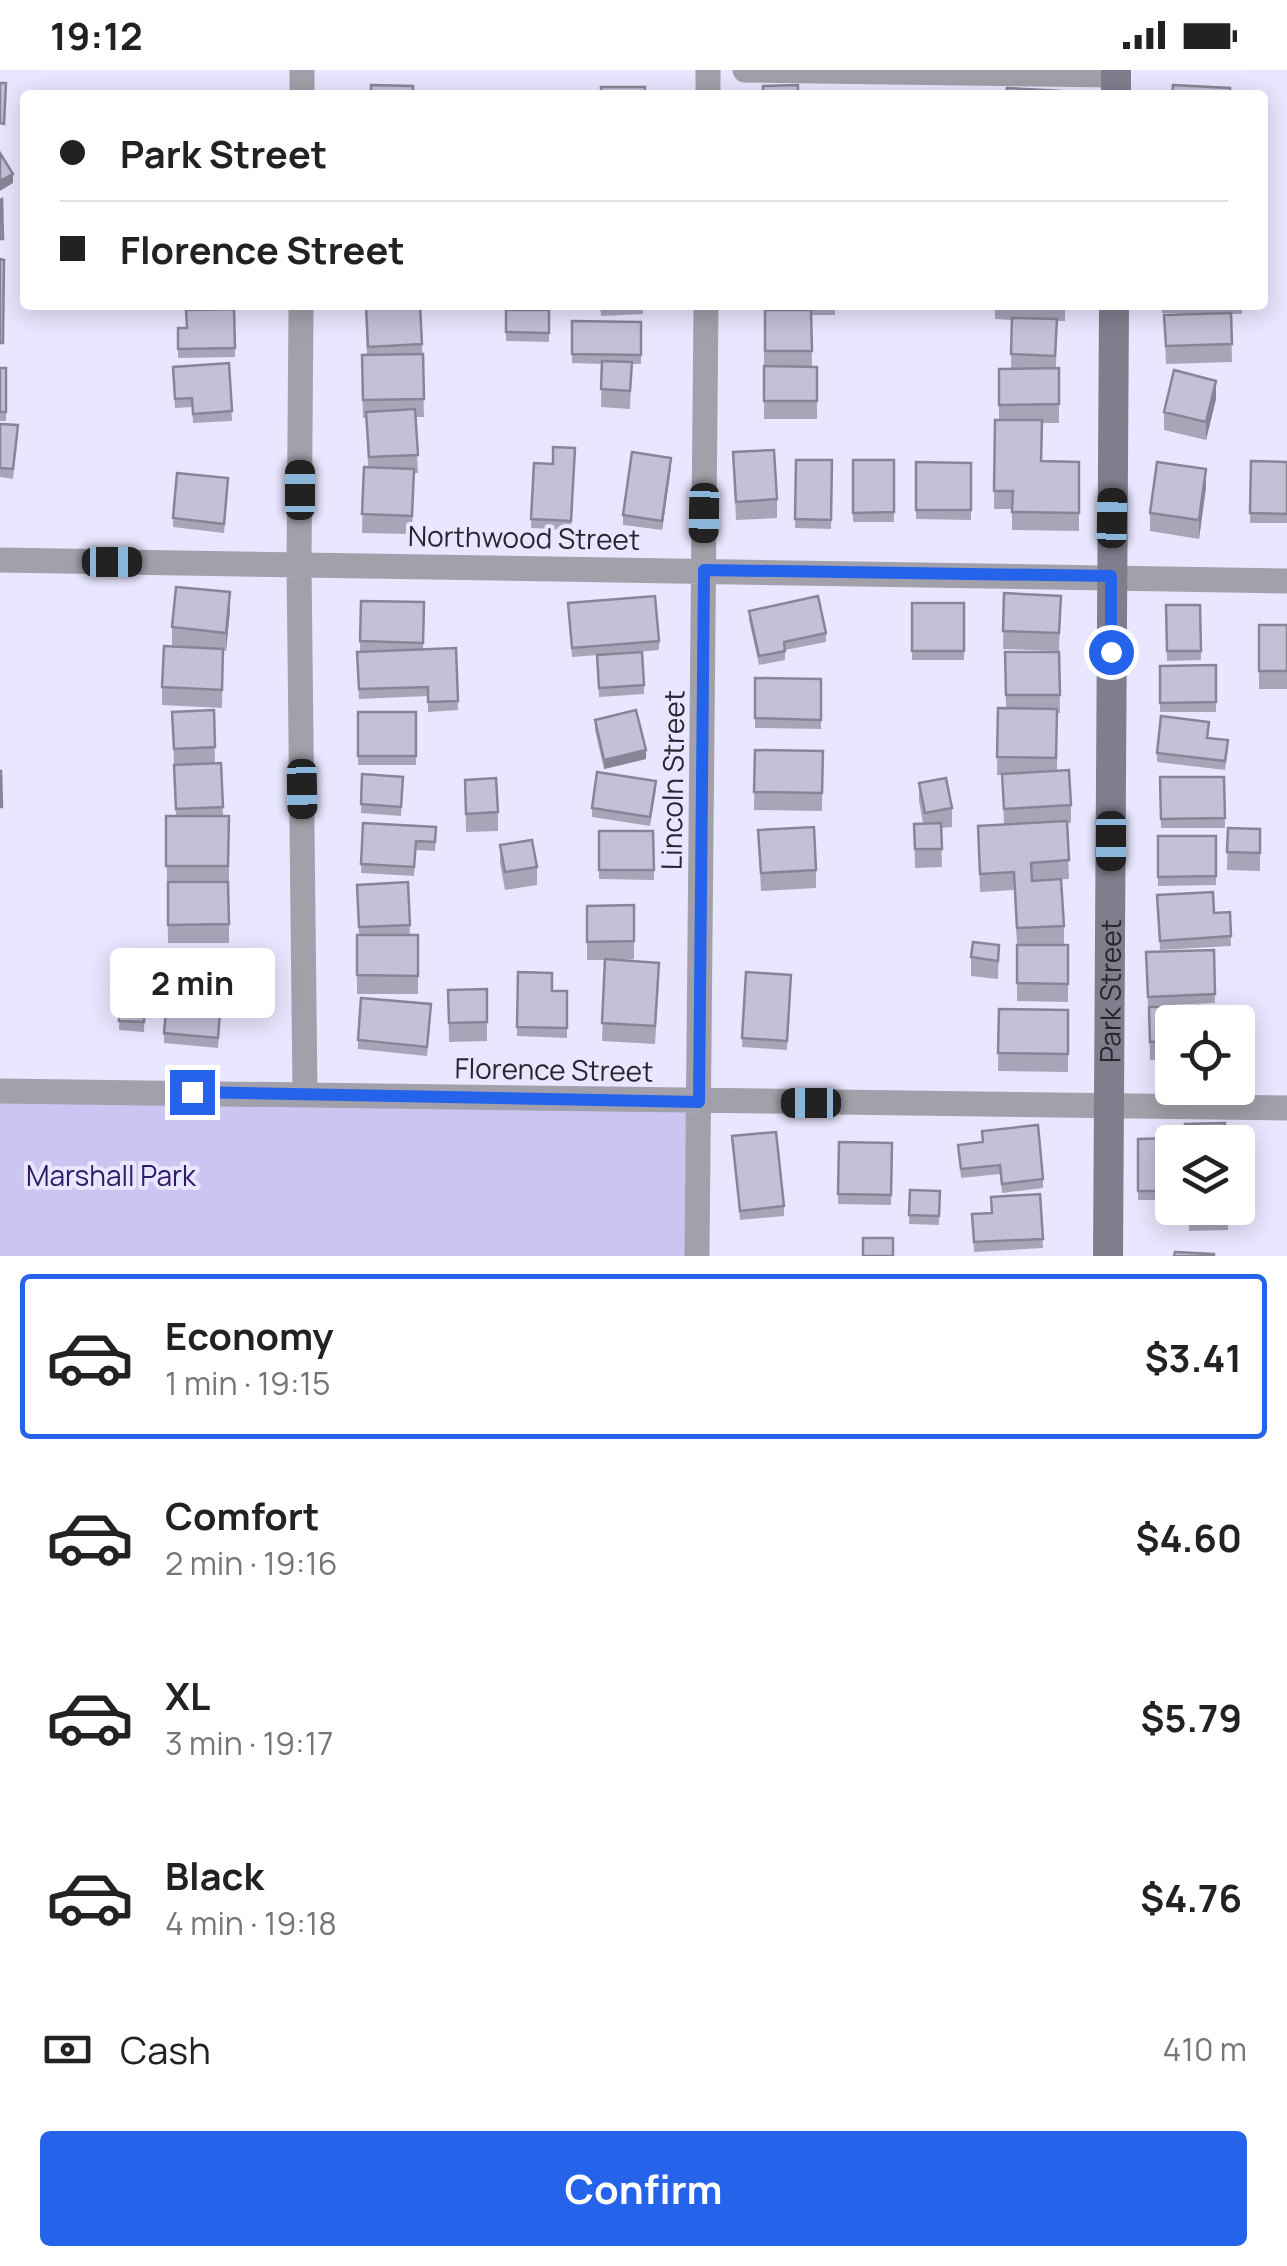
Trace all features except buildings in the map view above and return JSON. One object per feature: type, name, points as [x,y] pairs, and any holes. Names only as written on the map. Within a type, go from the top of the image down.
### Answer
[{"type":"street","points":[[745,70],[1116,80]]},
{"type":"street","points":[[301,310],[299,564],[306,1093]]},
{"type":"street","name":"Lincoln Street","points":[[697,1256],[706,310]]},
{"type":"street","name":"Park Street","points":[[1108,1256],[1114,310]]},
{"type":"street","name":"Northwood Street","points":[[0,560],[1287,581]]},
{"type":"street","name":"Florence Street","points":[[0,1090],[1287,1108]]},
{"type":"green space","name":"Marshall Park","points":[[0,1091],[699,1102],[697,1256],[0,1256]]},
{"type":"route","points":[[192,1092],[699,1102],[704,570],[1111,576],[1111,652]]}]
